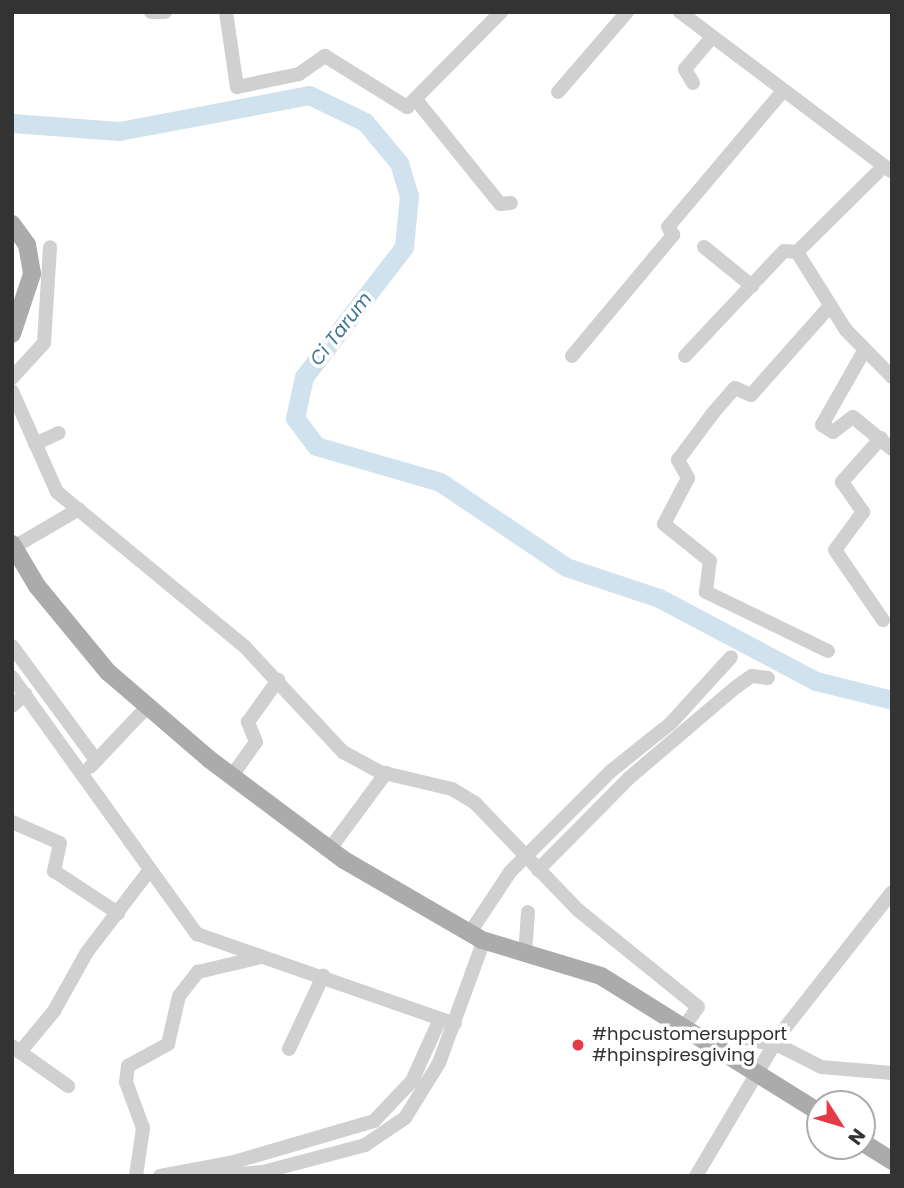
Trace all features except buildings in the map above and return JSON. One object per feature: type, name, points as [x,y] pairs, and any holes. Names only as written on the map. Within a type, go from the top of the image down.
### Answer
[{"type":"main road","points":[[12,224],[32,265],[12,334]]},
{"type":"main road","points":[[13,545],[68,617],[147,707],[231,777],[329,850],[477,937],[601,976],[716,1042],[806,1103]]},
{"type":"main road","points":[[876,1151],[892,1161]]},
{"type":"street","points":[[151,12],[165,12]]},
{"type":"street","points":[[226,12],[237,87],[299,74],[325,55],[403,106],[418,101],[501,12]]},
{"type":"street","points":[[558,92],[627,12]]},
{"type":"street","points":[[680,12],[888,169],[797,252],[783,251],[685,356]]},
{"type":"street","points":[[693,83],[685,69],[712,37]]},
{"type":"street","points":[[572,356],[673,235],[668,227],[783,92]]},
{"type":"street","points":[[418,101],[500,204],[511,202]]},
{"type":"street","points":[[12,378],[44,343],[50,247]]},
{"type":"street","points":[[704,247],[751,286]]},
{"type":"street","points":[[797,252],[864,351],[892,377]]},
{"type":"street","points":[[828,651],[706,592],[710,561],[664,524],[688,476],[678,460],[713,413],[733,389],[751,395],[831,305]]},
{"type":"street","points":[[864,351],[822,425],[833,432],[853,416],[886,443],[842,482],[863,512],[835,550],[883,620]]},
{"type":"street","points":[[12,391],[57,492],[76,511],[278,680],[342,752],[386,773],[452,789],[475,803],[532,863],[698,1007],[685,1024]]},
{"type":"street","points":[[35,444],[59,433]]},
{"type":"street","points":[[13,545],[76,511]]},
{"type":"street","points":[[12,646],[31,687],[89,768],[149,871],[197,934],[451,1019]]},
{"type":"street","points":[[659,745],[731,657]]},
{"type":"street","points":[[12,677],[31,687]]},
{"type":"street","points":[[160,1176],[262,1163],[365,1145],[410,1101],[451,1019],[477,937],[532,863],[611,771],[659,745],[752,677],[768,678]]},
{"type":"street","points":[[231,777],[256,742],[248,722],[278,680]]},
{"type":"street","points":[[12,706],[31,687]]},
{"type":"street","points":[[89,768],[147,707]]},
{"type":"street","points":[[329,850],[386,773]]},
{"type":"street","points":[[12,822],[60,844],[54,871],[118,913]]},
{"type":"street","points":[[68,1086],[16,1049],[149,871]]},
{"type":"street","points":[[696,1176],[773,1044],[892,892]]},
{"type":"street","points":[[525,954],[528,912]]},
{"type":"street","points":[[136,1176],[143,1128],[126,1082],[128,1066],[168,1044],[179,996],[198,972],[263,957]]},
{"type":"street","points":[[289,1049],[323,976]]},
{"type":"street","points":[[716,1042],[725,1034],[773,1044],[821,1067],[887,1072],[892,1059]]},
{"type":"street","points":[[221,1175],[262,1163]]},
{"type":"waterway","name":"Ci Tarum","points":[[12,123],[119,131],[309,95],[365,122],[399,163],[409,195],[404,247],[304,377],[295,418],[316,446],[440,482],[566,567],[659,598],[816,681],[892,700]]},
{"type":"place","name":"#hpcustomersupport #hpinspiresgiving","points":[[578,1045]]}]
